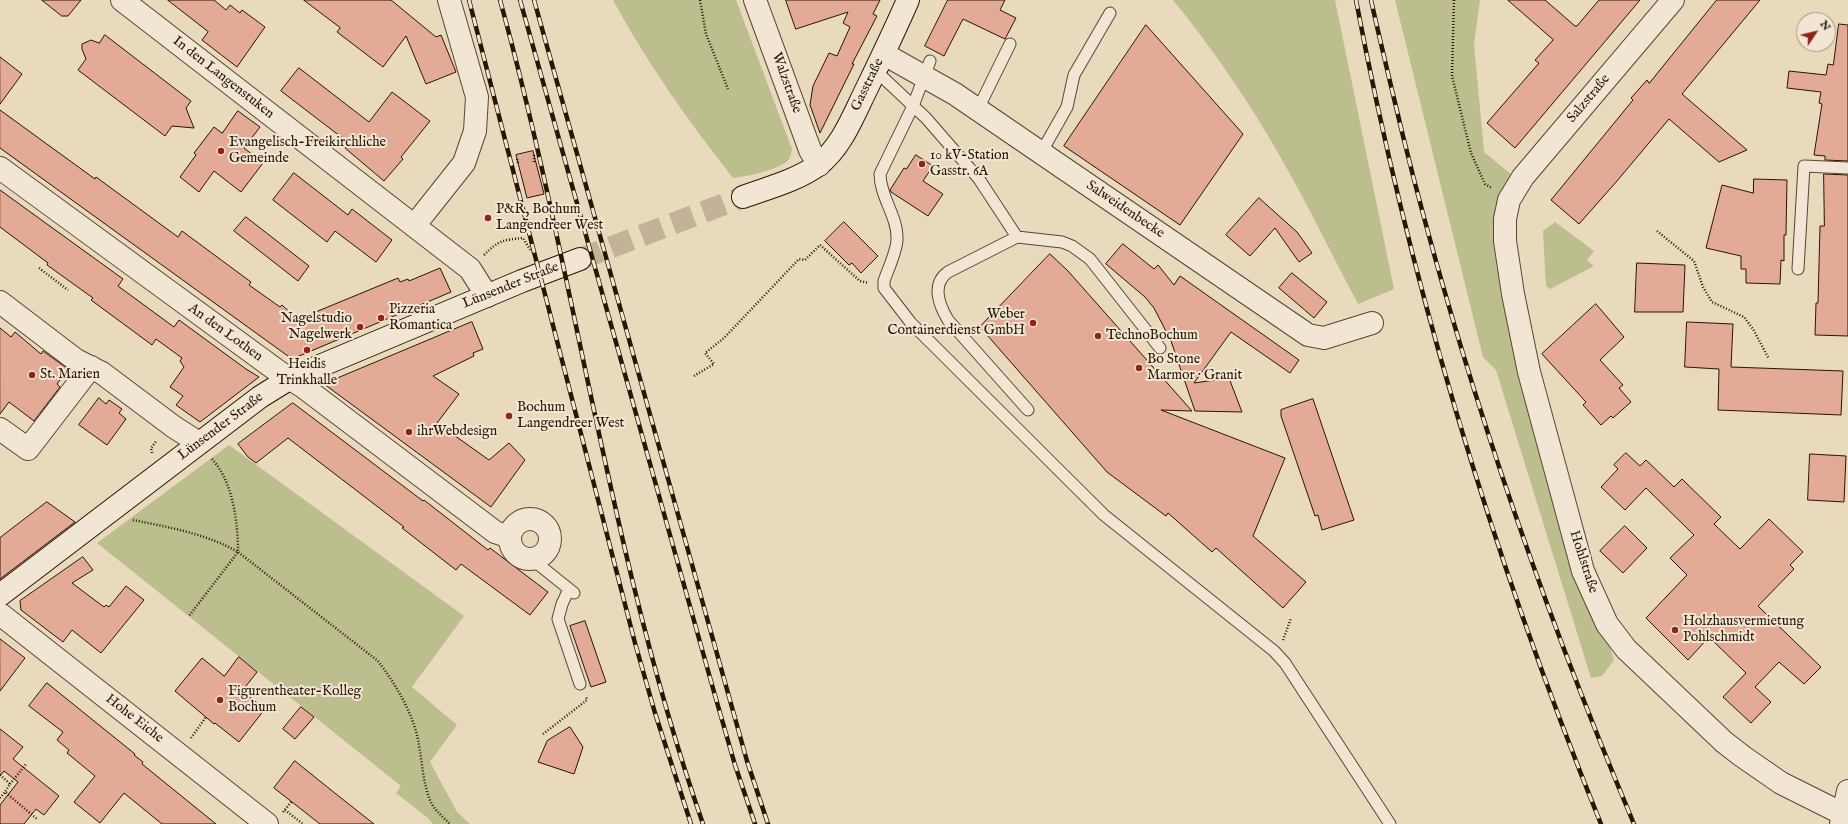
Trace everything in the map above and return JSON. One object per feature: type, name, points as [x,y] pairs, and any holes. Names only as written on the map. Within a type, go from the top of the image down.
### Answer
[{"type":"street","name":"In den Langenstuken","points":[[122,0],[470,269],[487,296]]},
{"type":"street","points":[[414,226],[464,163],[475,131],[477,97],[449,0]]},
{"type":"street","name":"Walzstraße","points":[[755,0],[810,150],[819,164]]},
{"type":"street","name":"Gasstraße","points":[[819,164],[832,152],[842,137],[880,62],[908,0]]},
{"type":"street","name":"Salzstraße","points":[[1509,200],[1523,177],[1673,0]]},
{"type":"street","name":"Salweidenbecke","points":[[880,62],[927,69],[978,109],[1041,153],[1308,335],[1324,338],[1372,323]]},
{"type":"street","points":[[743,198],[803,174],[819,164]]},
{"type":"street","name":"An den Lothen","points":[[0,168],[289,379],[302,386],[495,532],[509,537]]},
{"type":"street","name":"Hohlstraße","points":[[1509,200],[1505,219],[1505,242],[1513,294],[1529,372],[1583,571],[1607,624],[1626,649],[1736,751],[1781,783],[1842,819]]},
{"type":"street","name":"Lünsender Straße","points":[[0,595],[260,397],[289,379],[487,296],[580,259]]},
{"type":"street","points":[[0,302],[76,360],[102,373],[174,427],[199,443]]},
{"type":"street","points":[[0,429],[28,448],[91,367]]},
{"type":"street","points":[[529,518],[543,523],[551,535],[549,549],[538,559],[533,560],[525,560],[513,552],[509,537],[516,523],[529,518]]},
{"type":"street","name":"Hohe Eiche","points":[[0,614],[267,824]]},
{"type":"street","points":[[1842,819],[1848,791]]},
{"type":"lane","points":[[1041,153],[1067,108],[1074,75],[1110,13]]},
{"type":"lane","points":[[978,109],[1010,44]]},
{"type":"lane","points":[[880,62],[913,106],[979,179],[1017,237]]},
{"type":"lane","points":[[927,69],[913,106],[880,174],[880,184],[895,226],[897,240],[884,281],[884,288],[911,323],[1104,516],[1274,651],[1286,663],[1390,824]]},
{"type":"lane","points":[[1798,269],[1804,166],[1848,168]]},
{"type":"lane","points":[[1028,410],[948,320],[941,309],[938,287],[941,277],[948,272],[1017,237],[1062,242],[1072,246],[1090,259],[1160,348]]},
{"type":"lane","points":[[533,560],[572,591],[562,604],[558,620],[580,684]]},
{"type":"path","points":[[700,0],[706,34],[728,89]]},
{"type":"path","points":[[1454,0],[1452,76],[1471,153],[1485,184],[1509,200]]},
{"type":"path","points":[[534,155],[534,162]]},
{"type":"path","points":[[517,159],[518,163]]},
{"type":"path","points":[[1658,231],[1694,261],[1703,288],[1712,302],[1744,318],[1753,329],[1769,359]]},
{"type":"path","points":[[470,269],[496,243],[508,240],[523,238],[531,250],[542,255]]},
{"type":"path","points":[[694,376],[714,364],[705,352],[724,338],[799,259],[805,260],[820,245],[860,281],[884,288]]},
{"type":"path","points":[[39,268],[68,290]]},
{"type":"path","points":[[190,616],[238,552],[238,525],[232,499],[218,464],[199,443]]},
{"type":"path","points":[[112,509],[132,520],[170,527],[226,545],[238,552],[378,661],[396,686],[416,730],[433,806],[450,824]]},
{"type":"path","points":[[1274,651],[1284,639],[1290,618]]},
{"type":"path","points":[[542,734],[587,700],[584,689],[580,684]]},
{"type":"path","points":[[178,754],[206,717]]},
{"type":"path","points":[[0,798],[26,764]]},
{"type":"path","points":[[0,775],[10,784]]},
{"type":"path","points":[[5,792],[37,819]]},
{"type":"path","points":[[284,810],[302,824]]},
{"type":"green space","points":[[613,0],[736,0],[792,149],[788,160],[780,166],[767,171],[733,178],[669,92],[640,47]]},
{"type":"green space","points":[[1173,0],[1335,0],[1394,289],[1358,304],[1301,194],[1257,117],[1217,57]]},
{"type":"green space","points":[[1395,0],[1480,0],[1474,44],[1484,152],[1512,175],[1500,208],[1496,263],[1518,353],[1614,660],[1602,676],[1591,678],[1496,370],[1483,357]]},
{"type":"green space","points":[[1555,222],[1594,251],[1587,260],[1594,266],[1550,289],[1546,286],[1543,231]]},
{"type":"green space","points":[[229,445],[464,616],[412,687],[457,725],[430,762],[457,812],[470,824],[433,824],[428,818],[396,793],[401,786],[97,543]]},
{"type":"building","points":[[42,0],[81,0],[68,16],[62,16]]},
{"type":"building","points":[[168,0],[214,0],[226,10],[230,5],[240,13],[242,10],[265,27],[237,67],[202,40],[208,32]]},
{"type":"building","points":[[304,0],[391,0],[436,37],[441,35],[456,72],[426,84],[406,36],[383,67],[337,32],[340,28]]},
{"type":"building","points":[[786,0],[880,0],[873,14],[877,16],[852,64],[854,64],[820,133],[810,105],[813,86],[829,53],[837,56],[850,27],[843,23],[848,12],[796,29]]},
{"type":"building","points":[[948,0],[1005,0],[1000,10],[1016,18],[1005,39],[963,19],[944,56],[925,46]]},
{"type":"building","points":[[1508,0],[1545,0],[1575,26],[1577,26],[1599,0],[1640,0],[1515,148],[1487,123],[1539,63],[1535,60],[1553,40]]},
{"type":"building","points":[[1717,0],[1760,0],[1682,94],[1747,150],[1719,162],[1669,119],[1579,224],[1551,200],[1633,100],[1631,98],[1647,80],[1649,83]]},
{"type":"building","points":[[1839,24],[1848,25],[1848,161],[1825,160],[1825,156],[1814,155],[1822,104],[1819,103],[1821,92],[1787,88],[1789,71],[1826,75],[1828,64],[1833,65]]},
{"type":"building","points":[[1146,25],[1243,134],[1180,225],[1064,146]]},
{"type":"building","points":[[105,35],[191,101],[186,108],[194,128],[172,126],[165,136],[78,70],[86,59],[82,49],[82,44],[91,40],[99,43]]},
{"type":"building","points":[[0,57],[22,74],[0,104]]},
{"type":"building","points":[[299,68],[369,122],[392,92],[430,121],[401,157],[403,159],[384,181],[345,148],[349,143],[281,91]]},
{"type":"building","points":[[0,110],[95,179],[96,177],[178,237],[182,231],[251,282],[249,285],[280,307],[282,305],[295,317],[299,317],[304,321],[309,315],[398,278],[400,282],[408,279],[409,281],[440,268],[451,292],[292,359],[0,148]]},
{"type":"building","name":"Evangelisch-Freikirchliche Gemeinde","points":[[238,111],[260,127],[244,148],[263,163],[241,192],[214,171],[199,192],[180,177],[196,155],[194,153],[214,127],[222,133]]},
{"type":"building","points":[[533,151],[544,194],[527,198],[516,155]]},
{"type":"building","points":[[916,155],[933,166],[923,181],[943,194],[928,216],[890,190],[904,168],[906,169]]},
{"type":"building","points":[[294,173],[348,215],[352,209],[392,240],[376,262],[335,231],[327,242],[273,200]]},
{"type":"building","points":[[1824,174],[1848,175],[1848,336],[1815,335],[1816,303],[1818,303],[1820,226],[1824,226]]},
{"type":"building","points":[[1754,179],[1787,180],[1786,235],[1784,235],[1784,261],[1781,260],[1780,284],[1746,283],[1746,269],[1741,269],[1741,256],[1706,248],[1722,185],[1753,193]]},
{"type":"building","points":[[0,190],[123,279],[118,286],[174,327],[179,320],[259,377],[200,422],[176,405],[183,396],[170,387],[184,367],[180,361],[182,358],[156,339],[152,345],[91,300],[93,298],[47,265],[48,263],[0,227]]},
{"type":"building","points":[[1259,198],[1297,232],[1312,253],[1299,262],[1275,228],[1250,256],[1226,235]]},
{"type":"building","points":[[246,217],[309,266],[298,281],[234,231]]},
{"type":"building","points":[[844,222],[878,256],[861,273],[852,263],[849,265],[825,241]]},
{"type":"building","points":[[1123,244],[1154,269],[1158,265],[1174,285],[1180,276],[1299,360],[1290,373],[1231,332],[1194,383],[1229,378],[1242,412],[1195,411],[1171,341],[1154,308],[1145,297],[1106,264]]},
{"type":"building","points":[[1050,254],[1068,271],[1192,411],[1161,410],[1285,458],[1253,536],[1306,582],[1283,608],[1216,548],[1212,552],[1168,513],[1166,516],[1107,472],[980,327]]},
{"type":"building","points":[[1637,263],[1685,265],[1683,312],[1635,312]]},
{"type":"building","points":[[1292,273],[1327,302],[1314,318],[1279,288]]},
{"type":"building","points":[[1596,304],[1624,337],[1600,360],[1623,385],[1619,388],[1631,402],[1613,418],[1611,416],[1601,425],[1583,405],[1586,402],[1542,354]]},
{"type":"building","points":[[472,322],[483,349],[473,353],[474,356],[433,376],[459,394],[437,423],[489,460],[509,443],[525,460],[491,507],[324,384]]},
{"type":"building","points":[[1687,322],[1733,324],[1731,367],[1843,371],[1841,415],[1718,410],[1719,369],[1685,367]]},
{"type":"building","name":"St. Marien","points":[[0,328],[11,337],[15,332],[41,354],[43,351],[68,369],[57,384],[60,387],[34,421],[9,402],[0,414]]},
{"type":"building","points":[[99,398],[106,404],[109,400],[122,409],[119,413],[126,419],[107,445],[79,425]]},
{"type":"building","points":[[1313,399],[1354,520],[1322,530],[1318,515],[1315,516],[1281,416],[1281,410]]},
{"type":"building","points":[[293,403],[423,501],[424,500],[488,550],[490,548],[548,592],[530,615],[461,564],[456,570],[402,528],[404,527],[288,438],[256,463],[248,457],[238,444]]},
{"type":"building","points":[[1626,453],[1640,466],[1646,460],[1674,487],[1682,479],[1721,517],[1714,524],[1740,549],[1769,519],[1803,552],[1790,565],[1794,569],[1758,606],[1821,667],[1804,684],[1779,662],[1755,687],[1771,702],[1751,723],[1723,697],[1746,673],[1709,637],[1688,660],[1646,618],[1687,575],[1670,558],[1694,535],[1646,488],[1625,510],[1601,487],[1618,469],[1614,465]]},
{"type":"building","points":[[1810,454],[1846,456],[1844,502],[1808,500]]},
{"type":"building","points":[[47,502],[75,522],[0,579],[0,538]]},
{"type":"building","points":[[1625,526],[1647,548],[1623,573],[1600,551]]},
{"type":"building","points":[[83,557],[93,570],[72,583],[104,607],[106,605],[109,607],[126,586],[144,600],[101,653],[72,630],[63,642],[21,610],[20,601]]},
{"type":"building","points":[[585,621],[606,682],[591,687],[570,626]]},
{"type":"building","points":[[0,639],[25,658],[0,691]]},
{"type":"building","name":"Figurentheater-Kolleg Bochum","points":[[239,657],[257,672],[242,691],[265,709],[239,742],[215,723],[214,724],[175,691],[202,658],[224,676]]},
{"type":"building","points":[[47,683],[135,754],[134,755],[143,762],[142,764],[216,824],[162,824],[124,793],[100,823],[74,802],[95,776],[67,753],[69,750],[57,740],[63,732],[29,706]]},
{"type":"building","points":[[301,707],[314,717],[295,739],[283,729]]},
{"type":"building","points":[[570,727],[583,747],[574,774],[538,762],[547,741]]},
{"type":"building","points":[[0,729],[23,747],[13,759],[59,796],[44,815],[36,809],[24,824],[0,824],[0,805],[18,782],[4,771],[0,776]]},
{"type":"building","points":[[295,761],[374,824],[320,824],[274,788]]},
{"type":"tunnel","points":[[580,259],[743,197]]},
{"type":"railway","points":[[469,0],[635,643],[655,713],[691,824]]},
{"type":"railway","points":[[500,0],[550,206],[618,518],[643,621],[671,723],[703,824]]},
{"type":"railway","points":[[520,0],[714,692],[735,765],[755,824]]},
{"type":"railway","points":[[534,0],[747,761],[768,824]]},
{"type":"railway","points":[[1356,0],[1377,105],[1402,210],[1458,418],[1490,521],[1525,623],[1601,824]]},
{"type":"railway","points":[[1371,0],[1403,136],[1426,224],[1450,311],[1477,398],[1505,484],[1566,655],[1634,824]]},
{"type":"place","name":"Evangelisch-Freikirchliche Gemeinde","points":[[221,151]]},
{"type":"place","name":"10 kV-Station Gasstr. 6A","points":[[922,164]]},
{"type":"place","name":"P&R, Bochum Langendreer West","points":[[488,218]]},
{"type":"place","name":"Pizzeria Romantica","points":[[381,318]]},
{"type":"place","name":"Weber Containerdienst GmbH","points":[[1033,323]]},
{"type":"place","name":"Nagelstudio Nagelwerk","points":[[360,327]]},
{"type":"place","name":"TechnoBochum","points":[[1098,336]]},
{"type":"place","name":"Heidis Trinkhalle","points":[[307,350]]},
{"type":"place","name":"Bo Stone Marmor · Granit","points":[[1139,368]]},
{"type":"place","name":"St. Marien","points":[[32,375]]},
{"type":"place","name":"Bochum Langendreer West","points":[[509,416]]},
{"type":"place","name":"ihrWebdesign","points":[[409,432]]},
{"type":"place","name":"Holzhausvermietung Pohlschmidt","points":[[1675,630]]},
{"type":"place","name":"Figurentheater-Kolleg Bochum","points":[[220,700]]}]
